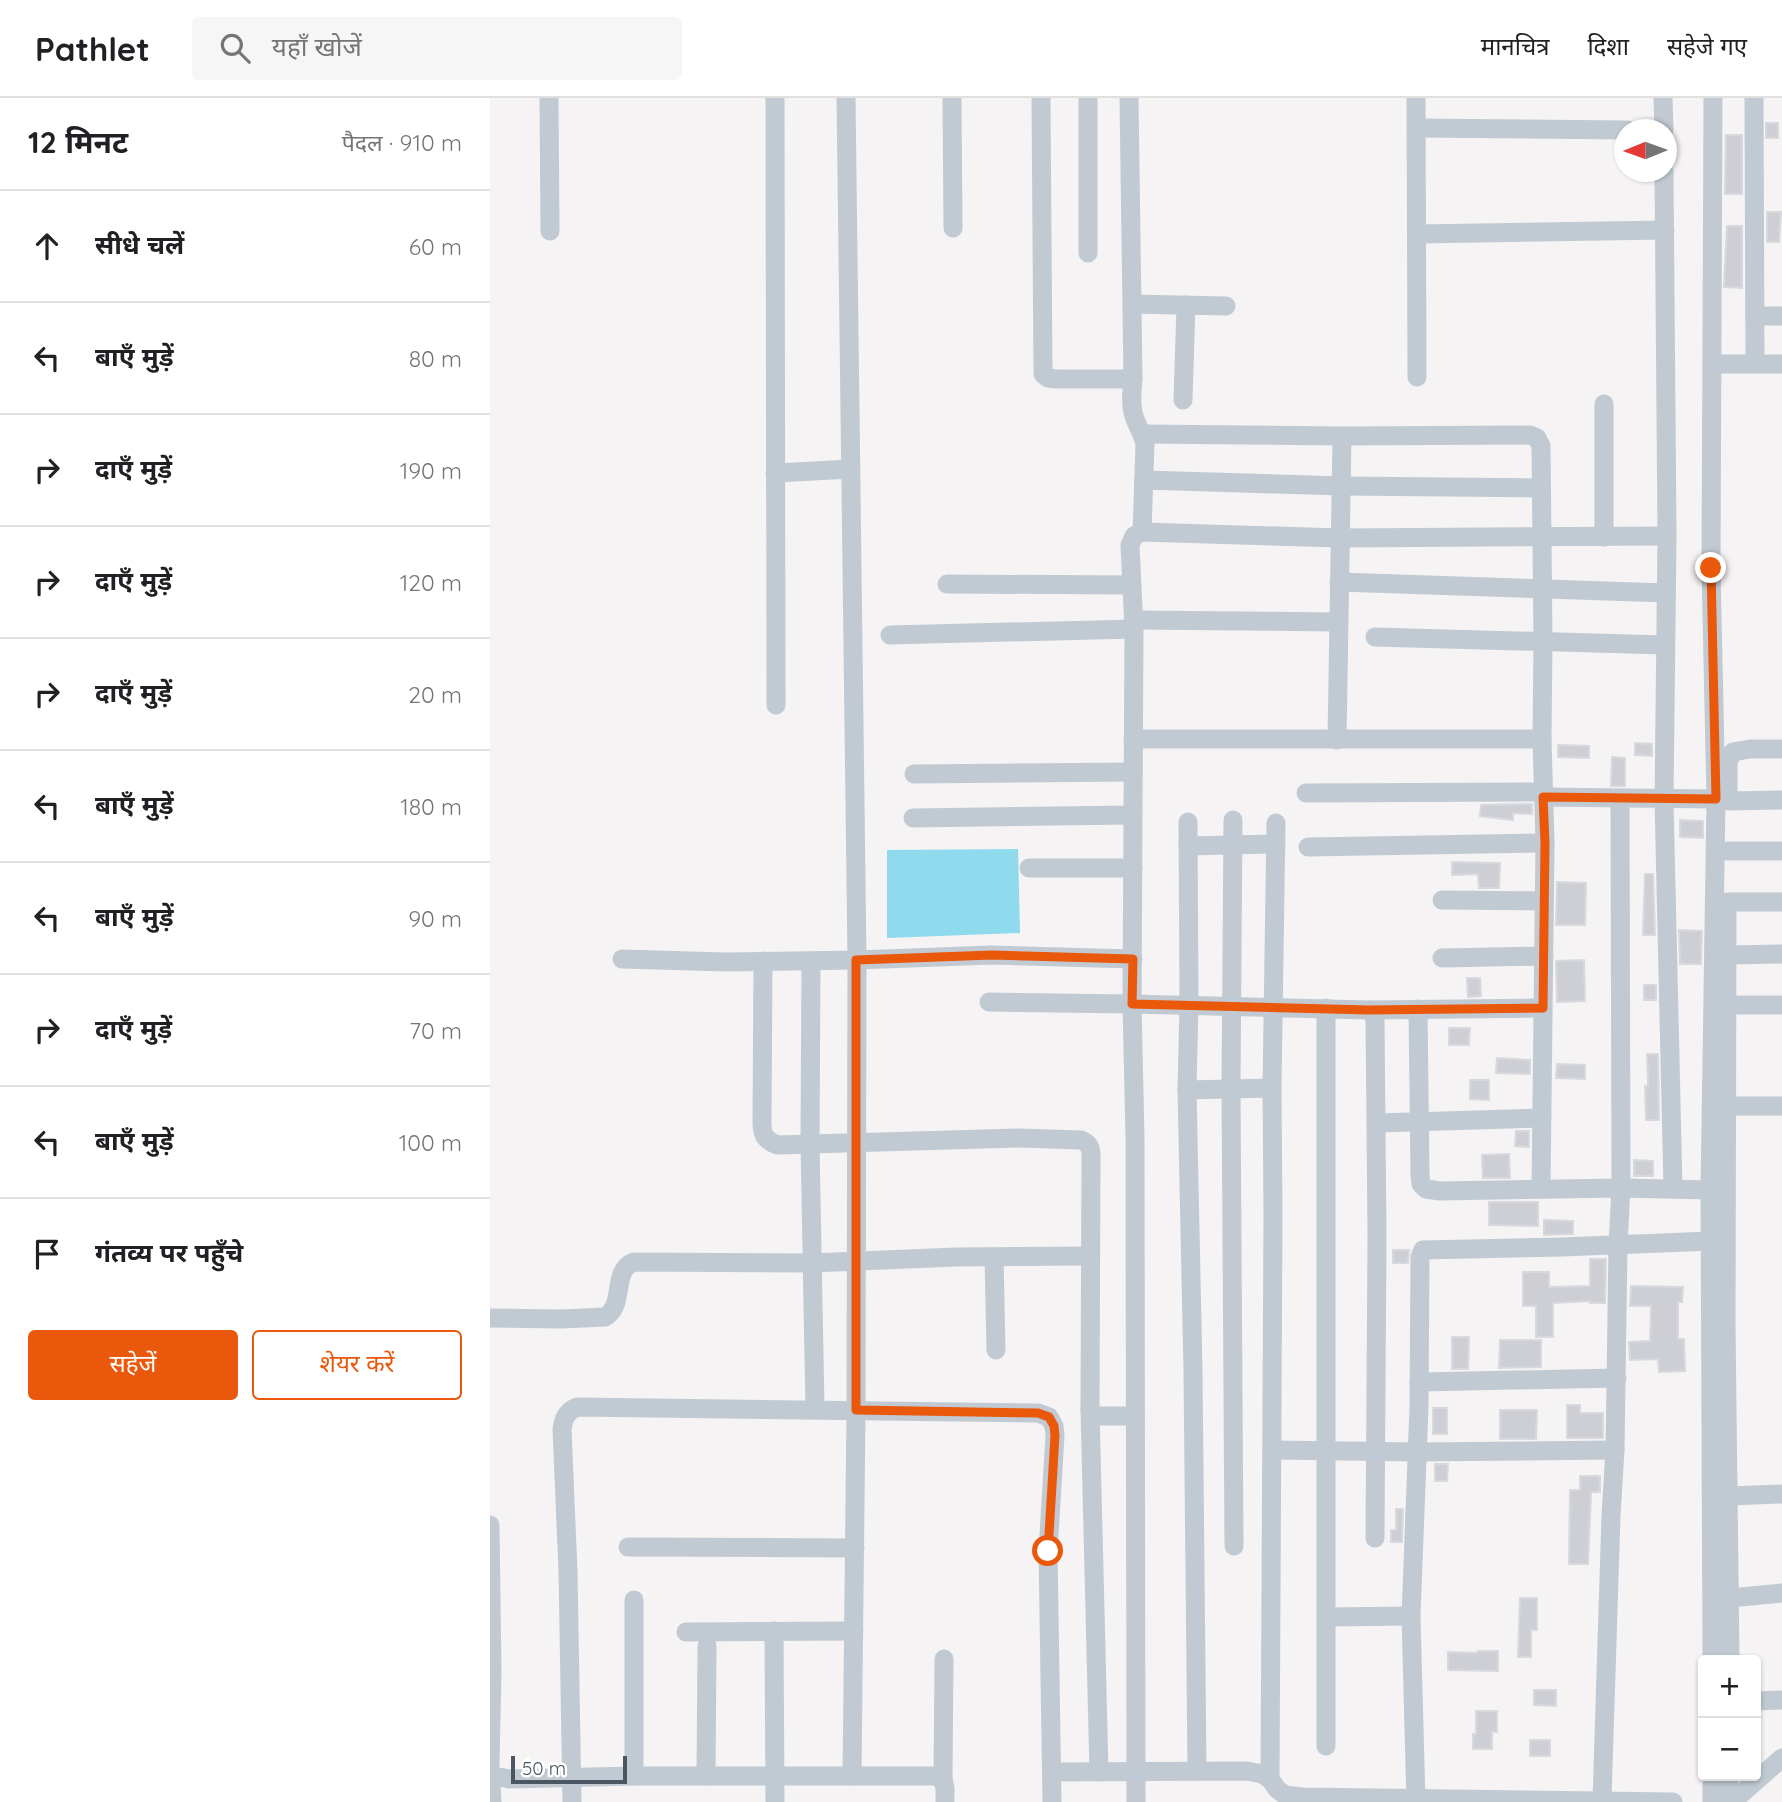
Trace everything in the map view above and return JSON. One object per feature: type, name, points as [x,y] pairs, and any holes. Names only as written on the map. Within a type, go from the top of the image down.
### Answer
[{"type":"street","points":[[550,98],[550,231]]},
{"type":"street","points":[[775,98],[776,705]]},
{"type":"street","points":[[846,98],[856,960],[856,1410],[852,1776]]},
{"type":"street","points":[[952,98],[953,228]]},
{"type":"street","points":[[1041,98],[1043,374],[1056,379],[1133,379]]},
{"type":"street","points":[[1088,98],[1088,253]]},
{"type":"street","points":[[1129,98],[1132,402],[1133,415],[1145,444],[1142,532]]},
{"type":"street","points":[[1416,98],[1417,377]]},
{"type":"street","points":[[1663,98],[1664,119]]},
{"type":"street","points":[[1713,98],[1711,581],[1727,851],[1730,1655]]},
{"type":"street","points":[[1754,98],[1755,364]]},
{"type":"street","points":[[1416,128],[1614,130]]},
{"type":"street","points":[[1664,182],[1667,536],[1664,800],[1673,1189]]},
{"type":"street","points":[[1417,234],[1665,230]]},
{"type":"street","points":[[1132,304],[1226,306]]},
{"type":"street","points":[[1183,400],[1186,305]]},
{"type":"street","points":[[1755,316],[1782,316]]},
{"type":"street","points":[[1712,364],[1782,364]]},
{"type":"street","points":[[1604,404],[1604,537]]},
{"type":"street","points":[[1143,434],[1530,435],[1537,438],[1541,446],[1545,843],[1541,1189]]},
{"type":"street","points":[[1337,740],[1342,436]]},
{"type":"street","points":[[775,473],[851,469]]},
{"type":"street","points":[[1144,480],[1541,488]]},
{"type":"street","points":[[1136,1802],[1132,1004],[1134,624],[1130,545],[1134,536],[1142,532],[1340,538],[1667,536]]},
{"type":"street","points":[[1339,582],[1666,593]]},
{"type":"street","points":[[947,584],[1132,585]]},
{"type":"street","points":[[890,635],[1134,624],[1338,622]]},
{"type":"street","points":[[1375,637],[1665,645]]},
{"type":"street","points":[[1133,738],[1542,739]]},
{"type":"street","points":[[1712,1655],[1710,1190],[1722,800],[1728,761],[1733,752],[1782,749]]},
{"type":"street","points":[[914,774],[1133,772]]},
{"type":"street","points":[[1306,793],[1543,794],[1620,799],[1782,800]]},
{"type":"street","points":[[1602,1800],[1615,1450],[1621,1188],[1620,799]]},
{"type":"street","points":[[913,818],[1133,815]]},
{"type":"street","points":[[1233,820],[1231,1088],[1234,1546]]},
{"type":"street","points":[[1188,822],[1187,1090],[1197,1770]]},
{"type":"street","points":[[1270,1779],[1272,1088],[1276,823]]},
{"type":"street","points":[[1308,847],[1545,843]]},
{"type":"street","points":[[1188,846],[1276,844]]},
{"type":"street","points":[[1727,851],[1782,851]]},
{"type":"street","points":[[1029,869],[1133,868]]},
{"type":"street","points":[[1442,900],[1544,901]]},
{"type":"street","points":[[1727,902],[1782,902]]},
{"type":"street","points":[[1727,955],[1782,954]]},
{"type":"street","points":[[622,959],[811,961],[992,955],[1133,959]]},
{"type":"street","points":[[1442,958],[1544,956]]},
{"type":"street","points":[[762,961],[762,1133],[767,1141],[777,1145],[1018,1138],[1081,1140],[1090,1147],[1090,1410],[1099,1772]]},
{"type":"street","points":[[811,961],[811,1263],[815,1410]]},
{"type":"street","points":[[989,1002],[1369,1010],[1543,1008]]},
{"type":"street","points":[[1727,1005],[1782,1005]]},
{"type":"street","points":[[1326,1009],[1326,1746]]},
{"type":"street","points":[[1419,1009],[1420,1175],[1421,1184],[1426,1189],[1710,1190]]},
{"type":"street","points":[[1369,1010],[1375,1017],[1376,1028],[1375,1538]]},
{"type":"street","points":[[1187,1090],[1272,1088]]},
{"type":"street","points":[[1728,1106],[1782,1106]]},
{"type":"street","points":[[1377,1123],[1542,1118]]},
{"type":"street","points":[[1416,1800],[1411,1616],[1419,1382],[1420,1257],[1423,1250],[1712,1241]]},
{"type":"street","points":[[490,1318],[561,1320],[606,1317],[617,1304],[622,1273],[629,1263],[634,1262],[811,1263],[994,1256],[1089,1256]]},
{"type":"street","points":[[994,1256],[996,1350]]},
{"type":"street","points":[[1419,1382],[1617,1378]]},
{"type":"street","points":[[572,1802],[568,1571],[562,1429],[569,1411],[577,1407],[1038,1413],[1049,1417],[1055,1436],[1048,1551],[1052,1802]]},
{"type":"street","points":[[1090,1410],[1094,1415],[1100,1416],[1135,1416]]},
{"type":"street","points":[[1272,1450],[1615,1450]]},
{"type":"street","points":[[1729,1496],[1782,1494]]},
{"type":"street","points":[[490,1525],[492,1802]]},
{"type":"street","points":[[628,1547],[855,1548]]},
{"type":"street","points":[[1730,1598],[1782,1593]]},
{"type":"street","points":[[634,1600],[634,1776]]},
{"type":"street","points":[[1327,1617],[1411,1616]]},
{"type":"street","points":[[774,1631],[775,1802]]},
{"type":"street","points":[[686,1632],[854,1631]]},
{"type":"street","points":[[706,1776],[707,1646]]},
{"type":"street","points":[[944,1659],[945,1802]]},
{"type":"street","points":[[1761,1701],[1782,1700]]},
{"type":"street","points":[[1721,1802],[1741,1794],[1782,1758]]},
{"type":"street","points":[[1052,1772],[1247,1771],[1270,1779],[1285,1795],[1302,1799],[1673,1802]]},
{"type":"street","points":[[491,1773],[501,1779],[933,1776],[943,1780]]},
{"type":"street","points":[[1714,1781],[1721,1802]]},
{"type":"street","points":[[1721,1802],[1727,1781]]},
{"type":"water","points":[[1018,849],[1020,933],[887,938],[887,850]]},
{"type":"building","points":[[1766,123],[1778,123],[1778,138],[1766,138]]},
{"type":"building","points":[[1726,135],[1742,135],[1742,194],[1725,194]]},
{"type":"building","points":[[1767,212],[1781,212],[1779,242],[1767,242]]},
{"type":"building","points":[[1727,226],[1742,226],[1742,288],[1724,287]]},
{"type":"building","points":[[1635,743],[1652,744],[1652,756],[1635,755]]},
{"type":"building","points":[[1558,745],[1589,746],[1589,758],[1558,757]]},
{"type":"building","points":[[1612,757],[1625,758],[1625,786],[1611,786]]},
{"type":"building","points":[[1532,804],[1532,814],[1513,813],[1513,820],[1480,816],[1481,805]]},
{"type":"building","points":[[1680,820],[1703,821],[1703,838],[1680,837]]},
{"type":"building","points":[[1452,862],[1500,863],[1499,888],[1479,888],[1478,874],[1452,875]]},
{"type":"building","points":[[1645,874],[1653,874],[1655,935],[1643,935]]},
{"type":"building","points":[[1557,882],[1586,883],[1585,925],[1556,925]]},
{"type":"building","points":[[1679,930],[1702,931],[1701,964],[1680,964]]},
{"type":"building","points":[[1584,960],[1585,1001],[1557,1002],[1556,961]]},
{"type":"building","points":[[1467,978],[1480,978],[1481,996],[1468,997]]},
{"type":"building","points":[[1644,985],[1656,985],[1656,1000],[1644,1000]]},
{"type":"building","points":[[1449,1028],[1470,1028],[1469,1045],[1449,1045]]},
{"type":"building","points":[[1647,1054],[1658,1054],[1659,1120],[1646,1120]]},
{"type":"building","points":[[1497,1058],[1530,1060],[1530,1074],[1496,1073]]},
{"type":"building","points":[[1557,1064],[1585,1065],[1585,1079],[1556,1078]]},
{"type":"building","points":[[1470,1080],[1489,1080],[1489,1100],[1470,1099]]},
{"type":"building","points":[[1516,1131],[1529,1131],[1529,1147],[1515,1146]]},
{"type":"building","points":[[1509,1154],[1510,1178],[1483,1178],[1482,1155]]},
{"type":"building","points":[[1634,1160],[1653,1161],[1653,1176],[1634,1176]]},
{"type":"building","points":[[1489,1202],[1538,1202],[1538,1226],[1489,1225]]},
{"type":"building","points":[[1544,1220],[1573,1221],[1573,1234],[1544,1235]]},
{"type":"building","points":[[1393,1250],[1409,1250],[1408,1263],[1393,1263]]},
{"type":"building","points":[[1590,1259],[1606,1259],[1605,1303],[1553,1303],[1553,1337],[1536,1337],[1536,1306],[1523,1306],[1523,1272],[1549,1272],[1549,1287],[1590,1286]]},
{"type":"building","points":[[1631,1286],[1683,1287],[1682,1302],[1678,1302],[1678,1339],[1684,1339],[1685,1371],[1659,1372],[1658,1359],[1630,1360],[1629,1342],[1650,1341],[1651,1306],[1630,1306]]},
{"type":"building","points":[[1452,1337],[1469,1337],[1468,1369],[1452,1369]]},
{"type":"building","points":[[1500,1340],[1541,1340],[1541,1367],[1499,1368]]},
{"type":"building","points":[[1567,1405],[1580,1405],[1580,1413],[1603,1413],[1603,1438],[1567,1438]]},
{"type":"building","points":[[1433,1408],[1447,1408],[1447,1434],[1433,1434]]},
{"type":"building","points":[[1500,1410],[1537,1410],[1536,1439],[1500,1439]]},
{"type":"building","points":[[1435,1464],[1448,1464],[1447,1481],[1435,1481]]},
{"type":"building","points":[[1580,1476],[1600,1476],[1600,1492],[1591,1492],[1588,1564],[1569,1564],[1570,1490],[1580,1490]]},
{"type":"building","points":[[1396,1509],[1403,1509],[1402,1542],[1391,1542],[1391,1530],[1396,1530]]},
{"type":"building","points":[[1520,1598],[1537,1598],[1537,1630],[1531,1630],[1531,1657],[1518,1657]]},
{"type":"building","points":[[1498,1651],[1498,1671],[1448,1670],[1448,1652]]},
{"type":"building","points":[[1534,1690],[1556,1690],[1556,1706],[1534,1705]]},
{"type":"building","points":[[1476,1711],[1497,1711],[1497,1732],[1492,1732],[1492,1749],[1473,1749]]},
{"type":"building","points":[[1530,1740],[1550,1740],[1550,1756],[1530,1756]]},
{"type":"route","points":[[1048,1551],[1055,1436],[1049,1417],[1038,1413],[856,1410],[856,960],[992,955],[1133,959],[1132,1004],[1369,1010],[1543,1008],[1543,797],[1716,799],[1711,568]]}]
